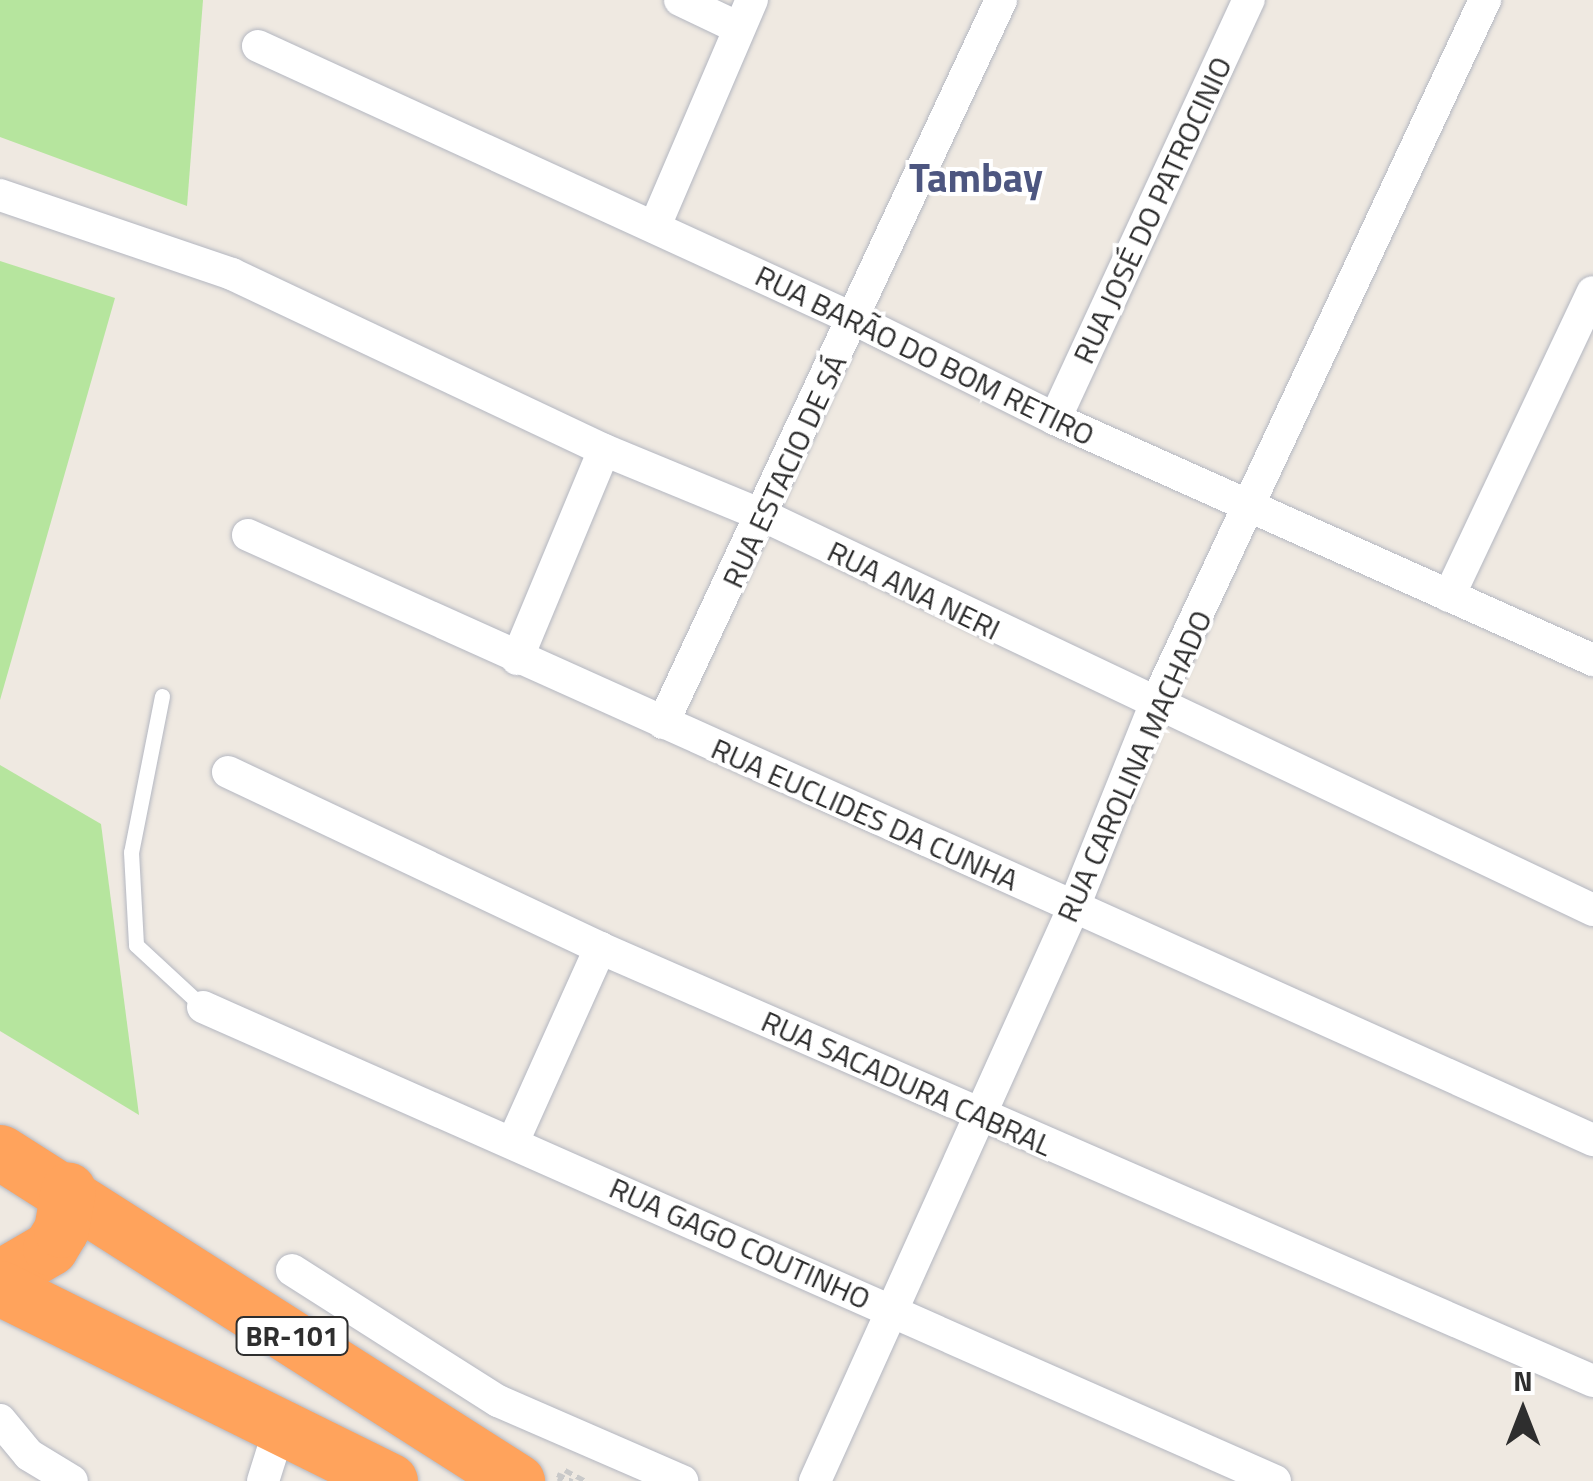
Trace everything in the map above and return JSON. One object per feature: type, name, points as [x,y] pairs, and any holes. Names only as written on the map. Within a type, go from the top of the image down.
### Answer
[{"type":"highway","name":"BR-101","points":[[0,1152],[541,1476]]},
{"type":"highway","points":[[0,1277],[50,1248],[61,1230],[68,1190]]},
{"type":"highway","name":"BR-101","points":[[0,1288],[390,1481]]},
{"type":"street","points":[[655,226],[745,14],[680,0]]},
{"type":"street","name":"RUA ESTACIO DE SÁ","points":[[662,723],[856,320],[1000,0]]},
{"type":"street","name":"RUA JOSÉ DO PATROCINIO","points":[[1055,419],[1249,0]]},
{"type":"street","name":"RUA CAROLINA MACHADO","points":[[815,1481],[889,1309],[1073,909],[1154,707],[1252,507],[1485,0]]},
{"type":"street","name":"RUA BARÃO DO BOM RETIRO","points":[[258,46],[856,320],[1055,419],[1593,660]]},
{"type":"street","name":"RUA ANA NERI","points":[[0,195],[232,274],[604,450],[764,516],[1154,707],[1593,910]]},
{"type":"street","points":[[1449,596],[1593,292]]},
{"type":"street","points":[[517,659],[604,450]]},
{"type":"street","name":"RUA EUCLIDES DA CUNHA","points":[[248,534],[517,659],[1593,1140]]},
{"type":"street","name":"RUA SACADURA CABRAL","points":[[228,772],[600,948],[1593,1381]]},
{"type":"street","points":[[512,1142],[600,948]]},
{"type":"street","name":"RUA GAGO COUTINHO","points":[[203,1007],[1275,1481]]},
{"type":"street","points":[[292,1270],[485,1394],[682,1481]]},
{"type":"street","points":[[0,1420],[29,1454],[72,1481]]},
{"type":"street","points":[[263,1481],[280,1426]]},
{"type":"lane","points":[[162,696],[131,852],[136,945],[203,1007]]},
{"type":"path","points":[[541,1476],[559,1481]]},
{"type":"path","points":[[541,1476],[586,1481]]},
{"type":"green space","points":[[0,0],[203,0],[187,206],[0,137]]},
{"type":"green space","points":[[0,261],[115,298],[0,700]]},
{"type":"green space","points":[[0,765],[101,824],[139,1115],[0,1031]]},
{"type":"district","name":"Tambay","points":[[976,178]]}]
